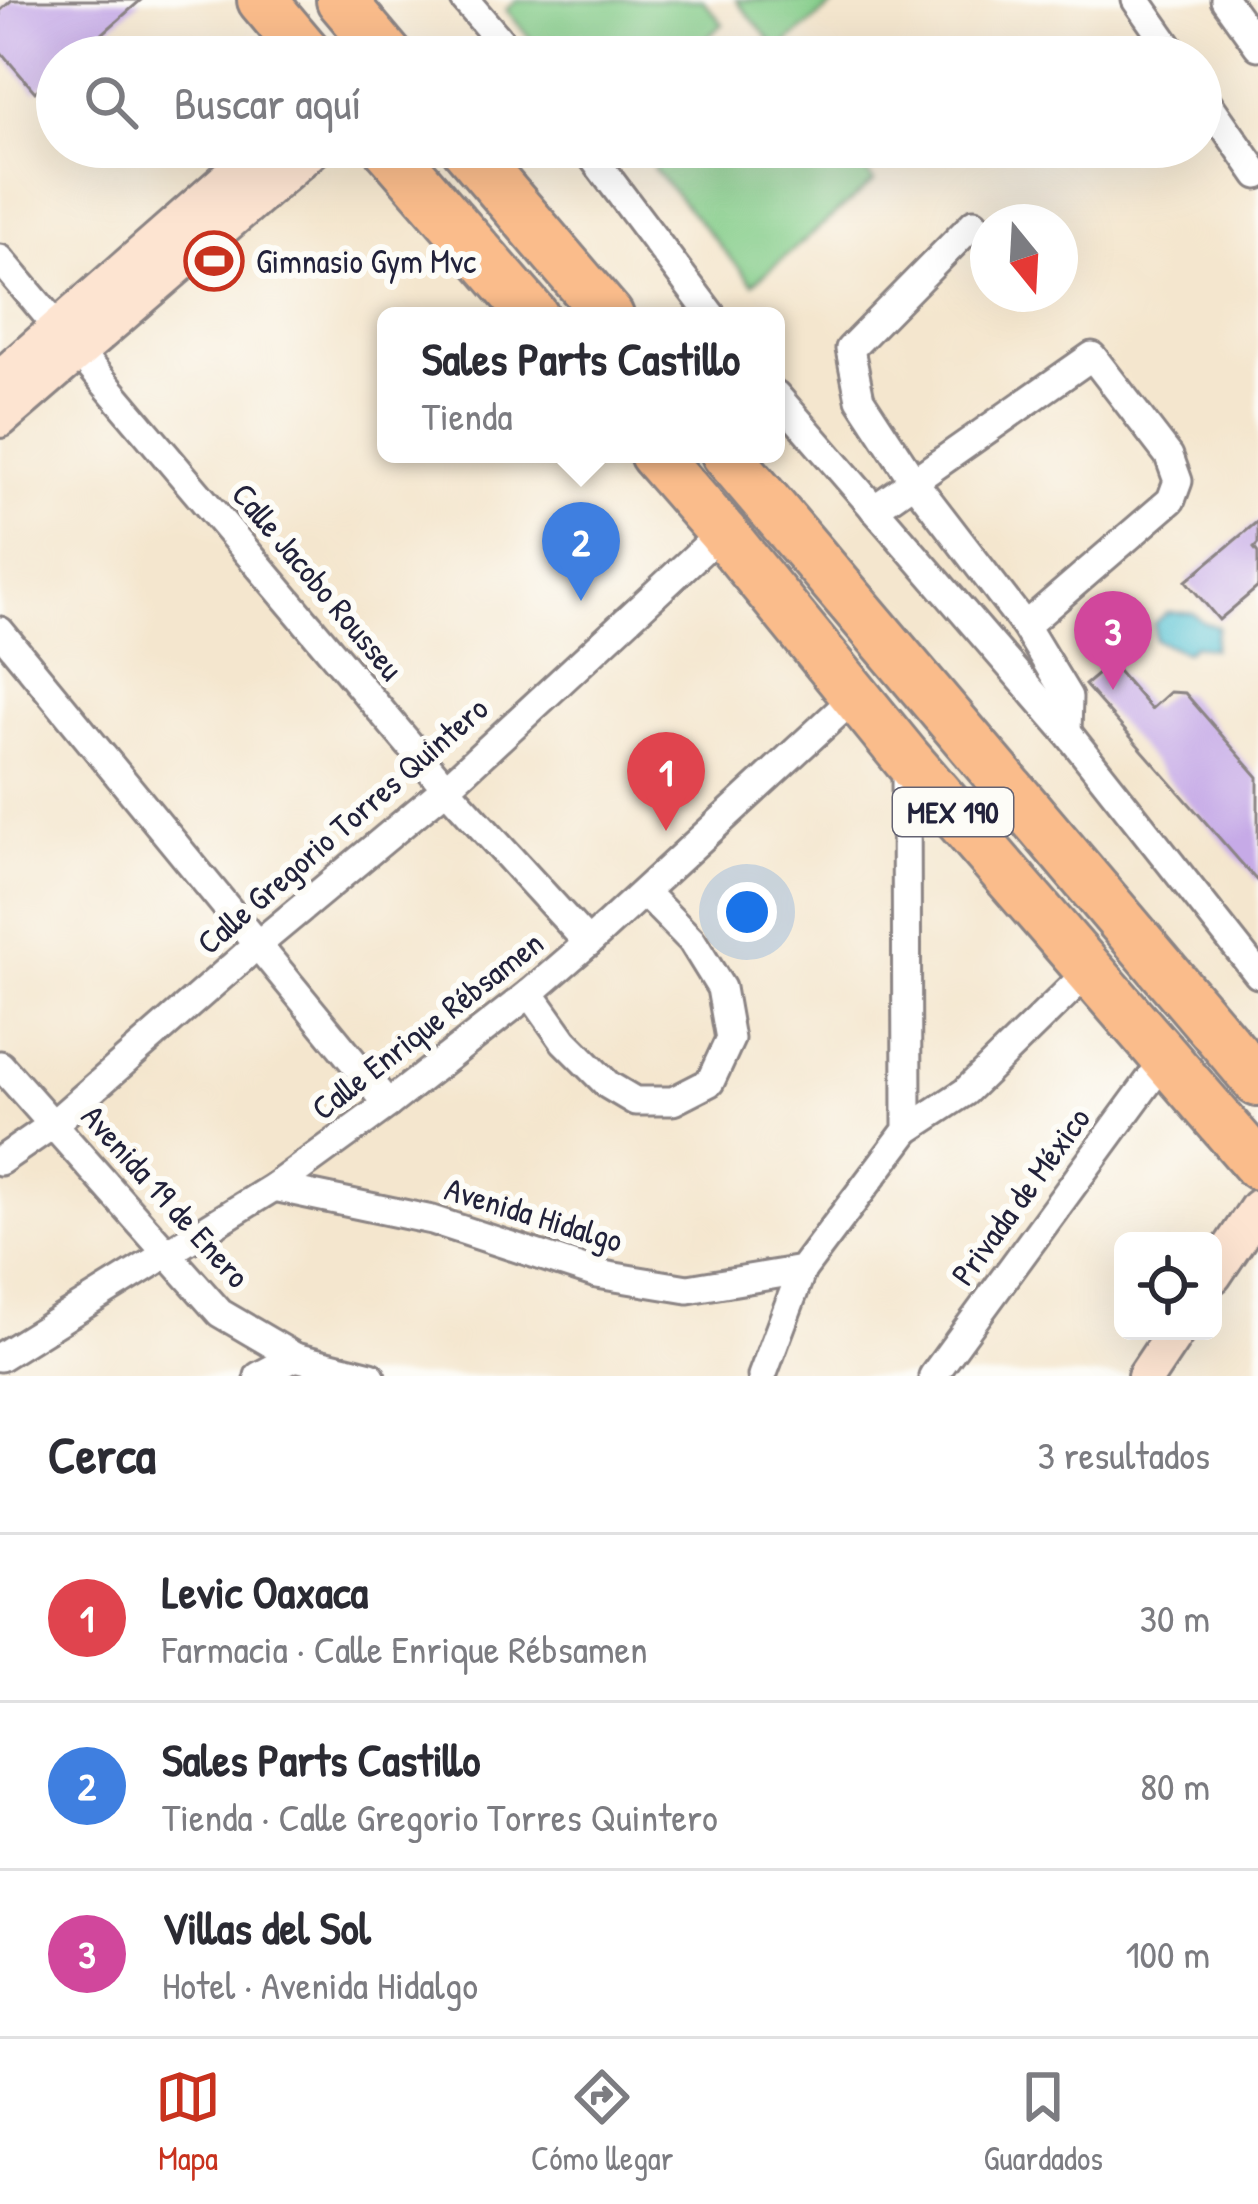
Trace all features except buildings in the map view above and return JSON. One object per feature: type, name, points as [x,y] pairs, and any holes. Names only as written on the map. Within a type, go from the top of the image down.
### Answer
[{"type":"highway","points":[[262,0],[292,36]]},
{"type":"highway","points":[[341,0],[371,36]]},
{"type":"highway","points":[[405,168],[526,307]]},
{"type":"highway","points":[[483,168],[601,307]]},
{"type":"highway","name":"MEX 190","points":[[662,463],[906,758],[1258,1165]]},
{"type":"highway","name":"MEX 190","points":[[734,463],[1258,1082]]},
{"type":"street","points":[[465,0],[496,36]]},
{"type":"street","points":[[1136,0],[1161,36]]},
{"type":"street","points":[[1225,0],[1258,46]]},
{"type":"street","points":[[1222,123],[1258,175]]},
{"type":"street","points":[[0,419],[69,340],[243,168]]},
{"type":"street","points":[[0,379],[69,340],[288,168]]},
{"type":"street","points":[[601,168],[705,307]]},
{"type":"street","points":[[970,227],[850,349],[860,399],[915,482],[1025,626],[1068,697],[1067,732]]},
{"type":"street","name":"Calle Jacobo Rousseu","points":[[0,259],[446,788],[587,943]]},
{"type":"street","points":[[874,509],[1093,356],[1169,456],[1178,481],[1171,500],[1025,626]]},
{"type":"street","points":[[785,405],[1067,732],[1258,974]]},
{"type":"street","name":"Calle Gregorio Torres Quintero","points":[[0,1161],[52,1125],[446,788],[722,532]]},
{"type":"street","points":[[0,631],[388,1105]]},
{"type":"street","name":"Calle Enrique Rébsamen","points":[[0,1358],[167,1256],[388,1105],[587,943],[856,694]]},
{"type":"street","points":[[906,758],[908,1130]]},
{"type":"street","points":[[530,993],[564,1041],[608,1085],[634,1101],[673,1101],[710,1082],[730,1039],[721,988],[692,941],[644,892]]},
{"type":"street","points":[[762,1376],[802,1270],[908,1130],[965,1092],[1089,971]]},
{"type":"street","name":"Privada de México","points":[[933,1376],[1165,1058]]},
{"type":"street","name":"Avenida 19 de Enero","points":[[0,1065],[220,1313],[295,1357],[371,1376]]},
{"type":"street","name":"Avenida Hidalgo","points":[[274,1186],[432,1220],[597,1274],[642,1282],[688,1289],[802,1270]]},
{"type":"street","points":[[1222,1263],[1255,1220]]},
{"type":"street","points":[[1146,1376],[1170,1340]]},
{"type":"street","points":[[259,1376],[295,1357]]},
{"type":"green space","points":[[517,0],[703,0],[723,24],[709,36],[528,36],[506,10]]},
{"type":"green space","points":[[736,0],[839,0],[795,36],[766,36]]},
{"type":"green space","points":[[653,168],[863,168],[874,181],[753,284]]},
{"type":"water","points":[[1167,613],[1193,613],[1218,627],[1213,649],[1194,645],[1185,652],[1155,640],[1154,623]]},
{"type":"place","name":"Gimnasio Gym Mvc","points":[[214,261]]},
{"type":"place","name":"Sales Parts Castillo","points":[[581,601]]},
{"type":"place","name":"Villas del Sol","points":[[1113,690]]},
{"type":"place","name":"Levic Oaxaca","points":[[666,831]]}]
